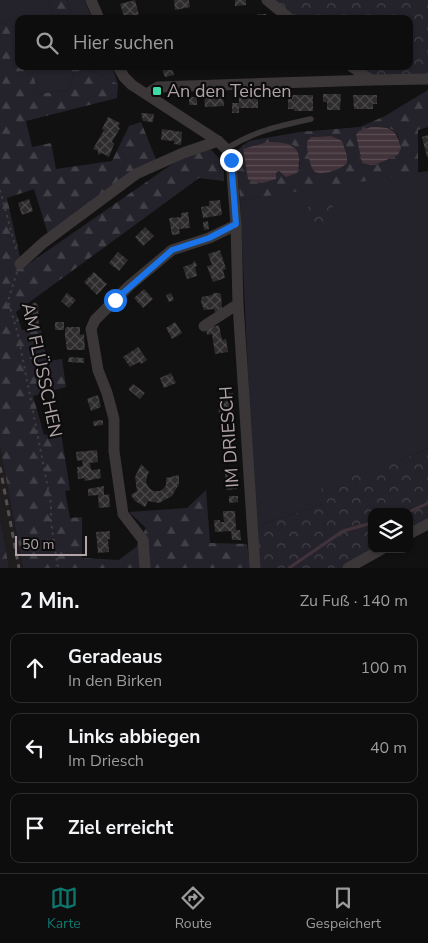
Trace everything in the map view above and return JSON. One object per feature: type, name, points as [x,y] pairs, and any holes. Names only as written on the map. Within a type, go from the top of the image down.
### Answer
[{"type":"street","points":[[91,0],[97,15]]},
{"type":"street","points":[[267,0],[285,15]]},
{"type":"street","points":[[120,70],[124,77],[146,94],[222,145]]},
{"type":"street","points":[[357,70],[371,80]]},
{"type":"street","points":[[146,94],[158,87],[428,79]]},
{"type":"street","points":[[20,264],[43,243],[136,174],[183,153],[222,145]]},
{"type":"street","name":"IM DRIESCH","points":[[222,145],[231,160],[236,224],[238,304],[256,568]]},
{"type":"street","points":[[145,568],[143,540],[123,514],[114,451],[114,419],[98,370],[91,330],[95,320],[129,286],[172,250],[209,238],[236,224]]},
{"type":"street","points":[[204,326],[238,304]]},
{"type":"street","points":[[413,532],[428,524]]},
{"type":"street","points":[[348,568],[375,553]]},
{"type":"lane","points":[[222,145],[268,129],[311,119]]},
{"type":"path","points":[[0,190],[20,264]]},
{"type":"path","name":"AM FLÜSSCHEN","points":[[20,264],[8,301],[18,334],[51,504],[51,522],[58,568]]},
{"type":"shaded area","points":[[371,127],[388,128],[395,133],[401,148],[398,155],[375,165],[362,163],[356,135],[359,131]]},
{"type":"shaded area","points":[[331,136],[342,141],[347,155],[347,163],[331,172],[317,173],[310,162],[307,142],[311,137]]},
{"type":"shaded area","points":[[268,142],[283,143],[294,147],[299,157],[297,173],[286,177],[279,171],[276,173],[276,179],[263,183],[252,182],[248,179],[243,149]]},
{"type":"shaded area","points":[[0,447],[23,568],[9,568],[0,519]]},
{"type":"green space","points":[[0,0],[49,0],[54,15],[15,15],[15,28],[0,22]]},
{"type":"green space","points":[[49,0],[67,0],[72,15],[54,15]]},
{"type":"green space","points":[[67,0],[85,0],[91,15],[72,15]]},
{"type":"green space","points":[[271,0],[428,0],[428,74],[371,75],[364,70],[413,70],[413,15],[291,15]]},
{"type":"green space","points":[[0,22],[15,28],[15,70],[32,70],[38,94],[69,90],[73,75],[71,70],[91,70],[118,84],[117,98],[26,121],[32,147],[51,143],[56,169],[112,161],[129,126],[141,122],[157,162],[49,237],[34,189],[7,198],[24,267],[204,142],[224,164],[224,181],[199,178],[16,312],[22,330],[41,329],[47,361],[62,359],[66,387],[33,396],[44,435],[61,433],[70,490],[65,491],[70,518],[82,517],[82,558],[119,560],[136,547],[146,528],[129,512],[187,508],[206,490],[210,543],[247,544],[250,568],[23,568],[0,447]]},
{"type":"green space","points":[[32,70],[71,70],[73,75],[69,90],[38,94]]},
{"type":"green space","points":[[91,70],[113,70],[118,84]]},
{"type":"green space","points":[[428,90],[428,127],[418,130],[418,173],[240,200],[236,151],[249,141],[300,132],[360,127],[385,116]],"holes":[[[371,127],[392,129],[400,143],[398,155],[375,165],[362,163],[356,135],[362,130]],[[331,136],[344,146],[347,155],[311,137]],[[293,145],[298,152],[300,164],[281,173],[279,171],[276,173],[276,179],[263,183],[245,157],[243,149]]]},
{"type":"green space","points":[[428,171],[428,448],[398,462],[323,504],[255,527],[240,200]]},
{"type":"green space","points":[[333,197],[332,224],[307,225],[307,208],[321,199]]},
{"type":"green space","points":[[428,448],[428,522],[413,530],[413,508],[368,508],[368,552],[348,568],[260,568],[255,527],[323,504],[321,485],[398,462]]},
{"type":"green space","points":[[0,519],[9,568],[0,568]]},
{"type":"building","points":[[135,0],[139,15],[124,15],[120,4]]},
{"type":"building","points":[[174,0],[189,0],[190,7],[175,10]]},
{"type":"building","points":[[235,0],[246,0],[246,5],[235,6]]},
{"type":"building","points":[[162,70],[172,70],[174,75],[165,77]]},
{"type":"building","points":[[239,91],[248,91],[248,95],[258,95],[258,108],[239,108],[239,113],[232,113],[232,103],[239,103]]},
{"type":"building","points":[[323,94],[341,94],[340,110],[327,110],[327,102],[323,102]]},
{"type":"building","points":[[223,95],[224,106],[205,107],[204,97]]},
{"type":"building","points":[[288,95],[313,95],[313,111],[294,111],[294,109],[288,109]]},
{"type":"building","points":[[353,95],[377,95],[377,104],[373,104],[373,109],[354,109]]},
{"type":"building","points":[[189,97],[197,97],[197,105],[189,105]]},
{"type":"building","points":[[141,113],[154,114],[153,122],[143,121]]},
{"type":"building","points":[[108,117],[120,123],[118,127],[120,128],[112,142],[114,144],[109,157],[102,153],[98,155],[98,151],[93,149],[104,130],[102,129]]},
{"type":"building","points":[[162,129],[182,132],[181,145],[174,144],[174,141],[161,140]]},
{"type":"building","points":[[428,135],[428,157],[427,157],[422,137]]},
{"type":"building","points":[[29,199],[33,211],[22,215],[18,203]]},
{"type":"building","points":[[220,200],[222,215],[203,218],[201,207],[209,206],[209,201]]},
{"type":"building","points":[[188,212],[190,228],[179,229],[180,234],[172,235],[169,218],[181,217],[181,213]]},
{"type":"building","points":[[208,221],[209,229],[204,230],[203,222]]},
{"type":"building","points":[[145,227],[154,236],[143,246],[135,237]]},
{"type":"building","points":[[220,250],[226,269],[223,270],[225,278],[213,282],[207,266],[212,265],[208,254]]},
{"type":"building","points":[[118,252],[128,260],[119,271],[109,263]]},
{"type":"building","points":[[193,261],[195,261],[197,266],[195,267],[197,276],[187,279],[183,267],[194,263]]},
{"type":"building","points":[[94,272],[107,284],[97,295],[84,282]]},
{"type":"building","points":[[144,289],[153,299],[143,308],[134,298]]},
{"type":"building","points":[[67,293],[76,300],[69,308],[61,301]]},
{"type":"building","points":[[171,293],[174,300],[169,302],[166,295]]},
{"type":"building","points":[[214,293],[221,294],[222,309],[219,312],[215,312],[214,309],[204,310],[201,302],[202,297]]},
{"type":"building","points":[[35,302],[38,305],[39,328],[31,328],[31,321],[25,321],[25,307],[31,307]]},
{"type":"building","points":[[55,322],[64,322],[64,330],[55,330]]},
{"type":"building","points":[[175,322],[182,333],[172,339],[166,328]]},
{"type":"building","points":[[219,325],[222,340],[226,339],[228,352],[215,354],[212,334],[207,335],[206,329]]},
{"type":"building","points":[[67,327],[80,327],[80,335],[84,334],[85,350],[67,350],[65,329]]},
{"type":"building","points":[[138,347],[147,360],[130,367],[123,357]]},
{"type":"building","points":[[69,357],[84,358],[84,363],[68,362]]},
{"type":"building","points":[[171,373],[176,383],[164,388],[160,378]]},
{"type":"building","points":[[133,384],[145,393],[140,399],[129,390]]},
{"type":"building","points":[[223,393],[233,393],[234,415],[219,416],[218,398],[223,397]]},
{"type":"building","points":[[98,395],[101,407],[91,411],[87,399]]},
{"type":"building","points":[[57,411],[60,423],[49,426],[46,413]]},
{"type":"building","points":[[103,420],[103,425],[94,426],[93,421]]},
{"type":"building","points":[[231,428],[233,441],[222,443],[220,430]]},
{"type":"building","points":[[97,450],[98,462],[90,463],[91,470],[100,469],[101,478],[85,481],[84,478],[78,479],[77,467],[83,466],[82,460],[77,461],[76,452]]},
{"type":"building","points":[[141,464],[149,472],[146,483],[154,491],[160,491],[164,488],[166,478],[179,475],[179,484],[172,496],[159,503],[148,501],[145,507],[135,501],[131,495],[137,491],[135,477]]},
{"type":"building","points":[[236,470],[237,489],[226,490],[225,471]]},
{"type":"building","points":[[104,486],[104,495],[109,494],[110,507],[99,508],[98,495],[88,496],[88,489]]},
{"type":"building","points":[[229,496],[238,496],[238,502],[229,503]]},
{"type":"building","points":[[223,511],[235,511],[236,530],[240,530],[241,540],[232,540],[231,531],[215,532],[214,520],[224,522]]},
{"type":"building","points":[[110,531],[110,539],[108,539],[109,552],[98,553],[96,532]]},
{"type":"waterway","points":[[413,510],[428,503]]},
{"type":"waterway","points":[[289,568],[343,531],[368,524]]},
{"type":"railway","points":[[0,467],[19,568]]},
{"type":"place","name":"An den Teichen","points":[[157,91]]},
{"type":"route","points":[[115,300],[172,250],[209,238],[236,224],[231,160]]}]
